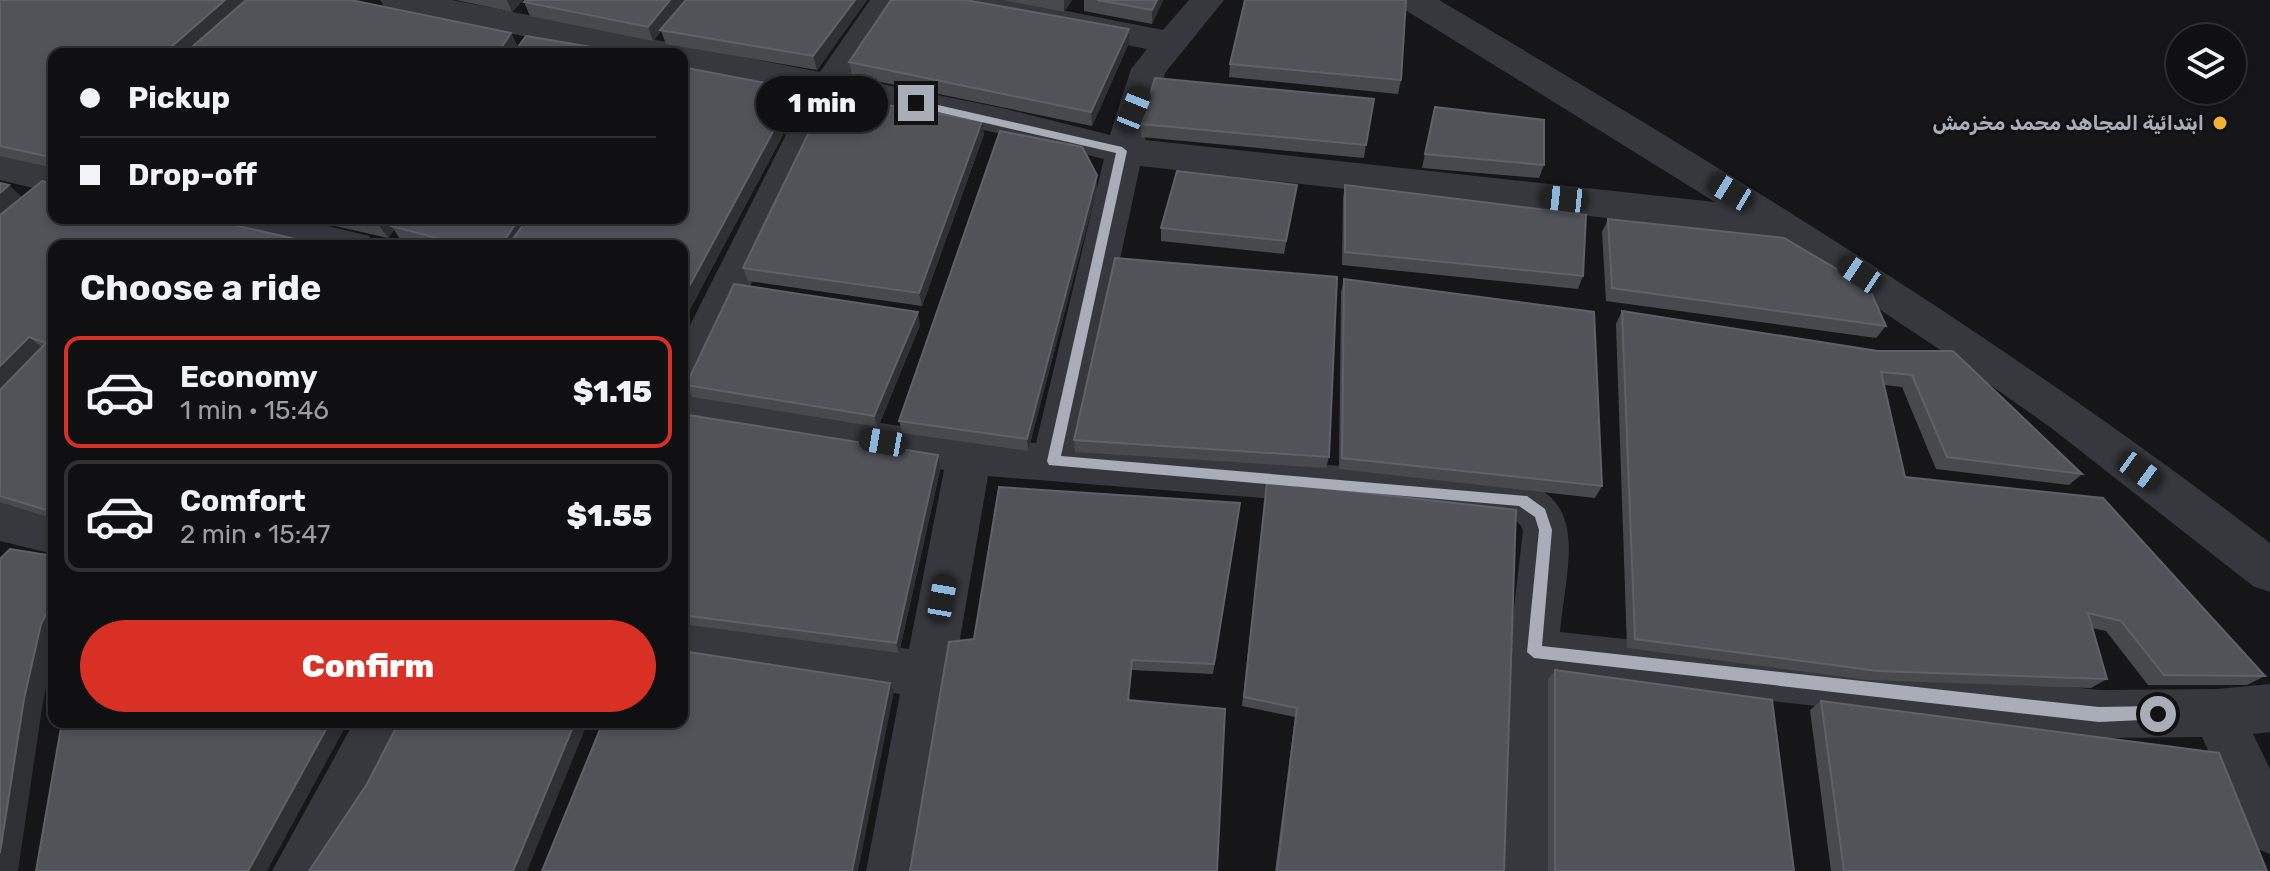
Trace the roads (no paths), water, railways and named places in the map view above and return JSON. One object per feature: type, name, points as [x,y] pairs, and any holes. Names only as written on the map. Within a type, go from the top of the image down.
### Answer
[{"type":"street","points":[[397,0],[641,48]]},
{"type":"street","points":[[688,358],[696,324],[829,85],[887,0]]},
{"type":"street","points":[[956,0],[1169,42]]},
{"type":"street","points":[[1054,461],[1122,151],[1149,69],[1207,0]]},
{"type":"street","points":[[1414,0],[1782,223],[1964,342],[2216,527],[2270,571]]},
{"type":"street","points":[[688,57],[1002,121],[1122,151],[1782,223]]},
{"type":"street","points":[[0,167],[48,178]]},
{"type":"street","points":[[258,224],[329,240]]},
{"type":"street","points":[[688,410],[969,456],[1522,500],[1541,513],[1546,530],[1534,652],[1523,871]]},
{"type":"street","points":[[893,871],[969,456]]},
{"type":"street","points":[[0,521],[48,533]]},
{"type":"street","points":[[688,640],[928,675]]},
{"type":"street","points":[[1534,652],[2099,714],[2217,713],[2270,708]]},
{"type":"street","points":[[2217,713],[2270,827]]},
{"type":"street","points":[[299,871],[379,728]]},
{"type":"place","name":"ابتدائية المجاهد محمد مخرمش","points":[[2220,123]]}]
